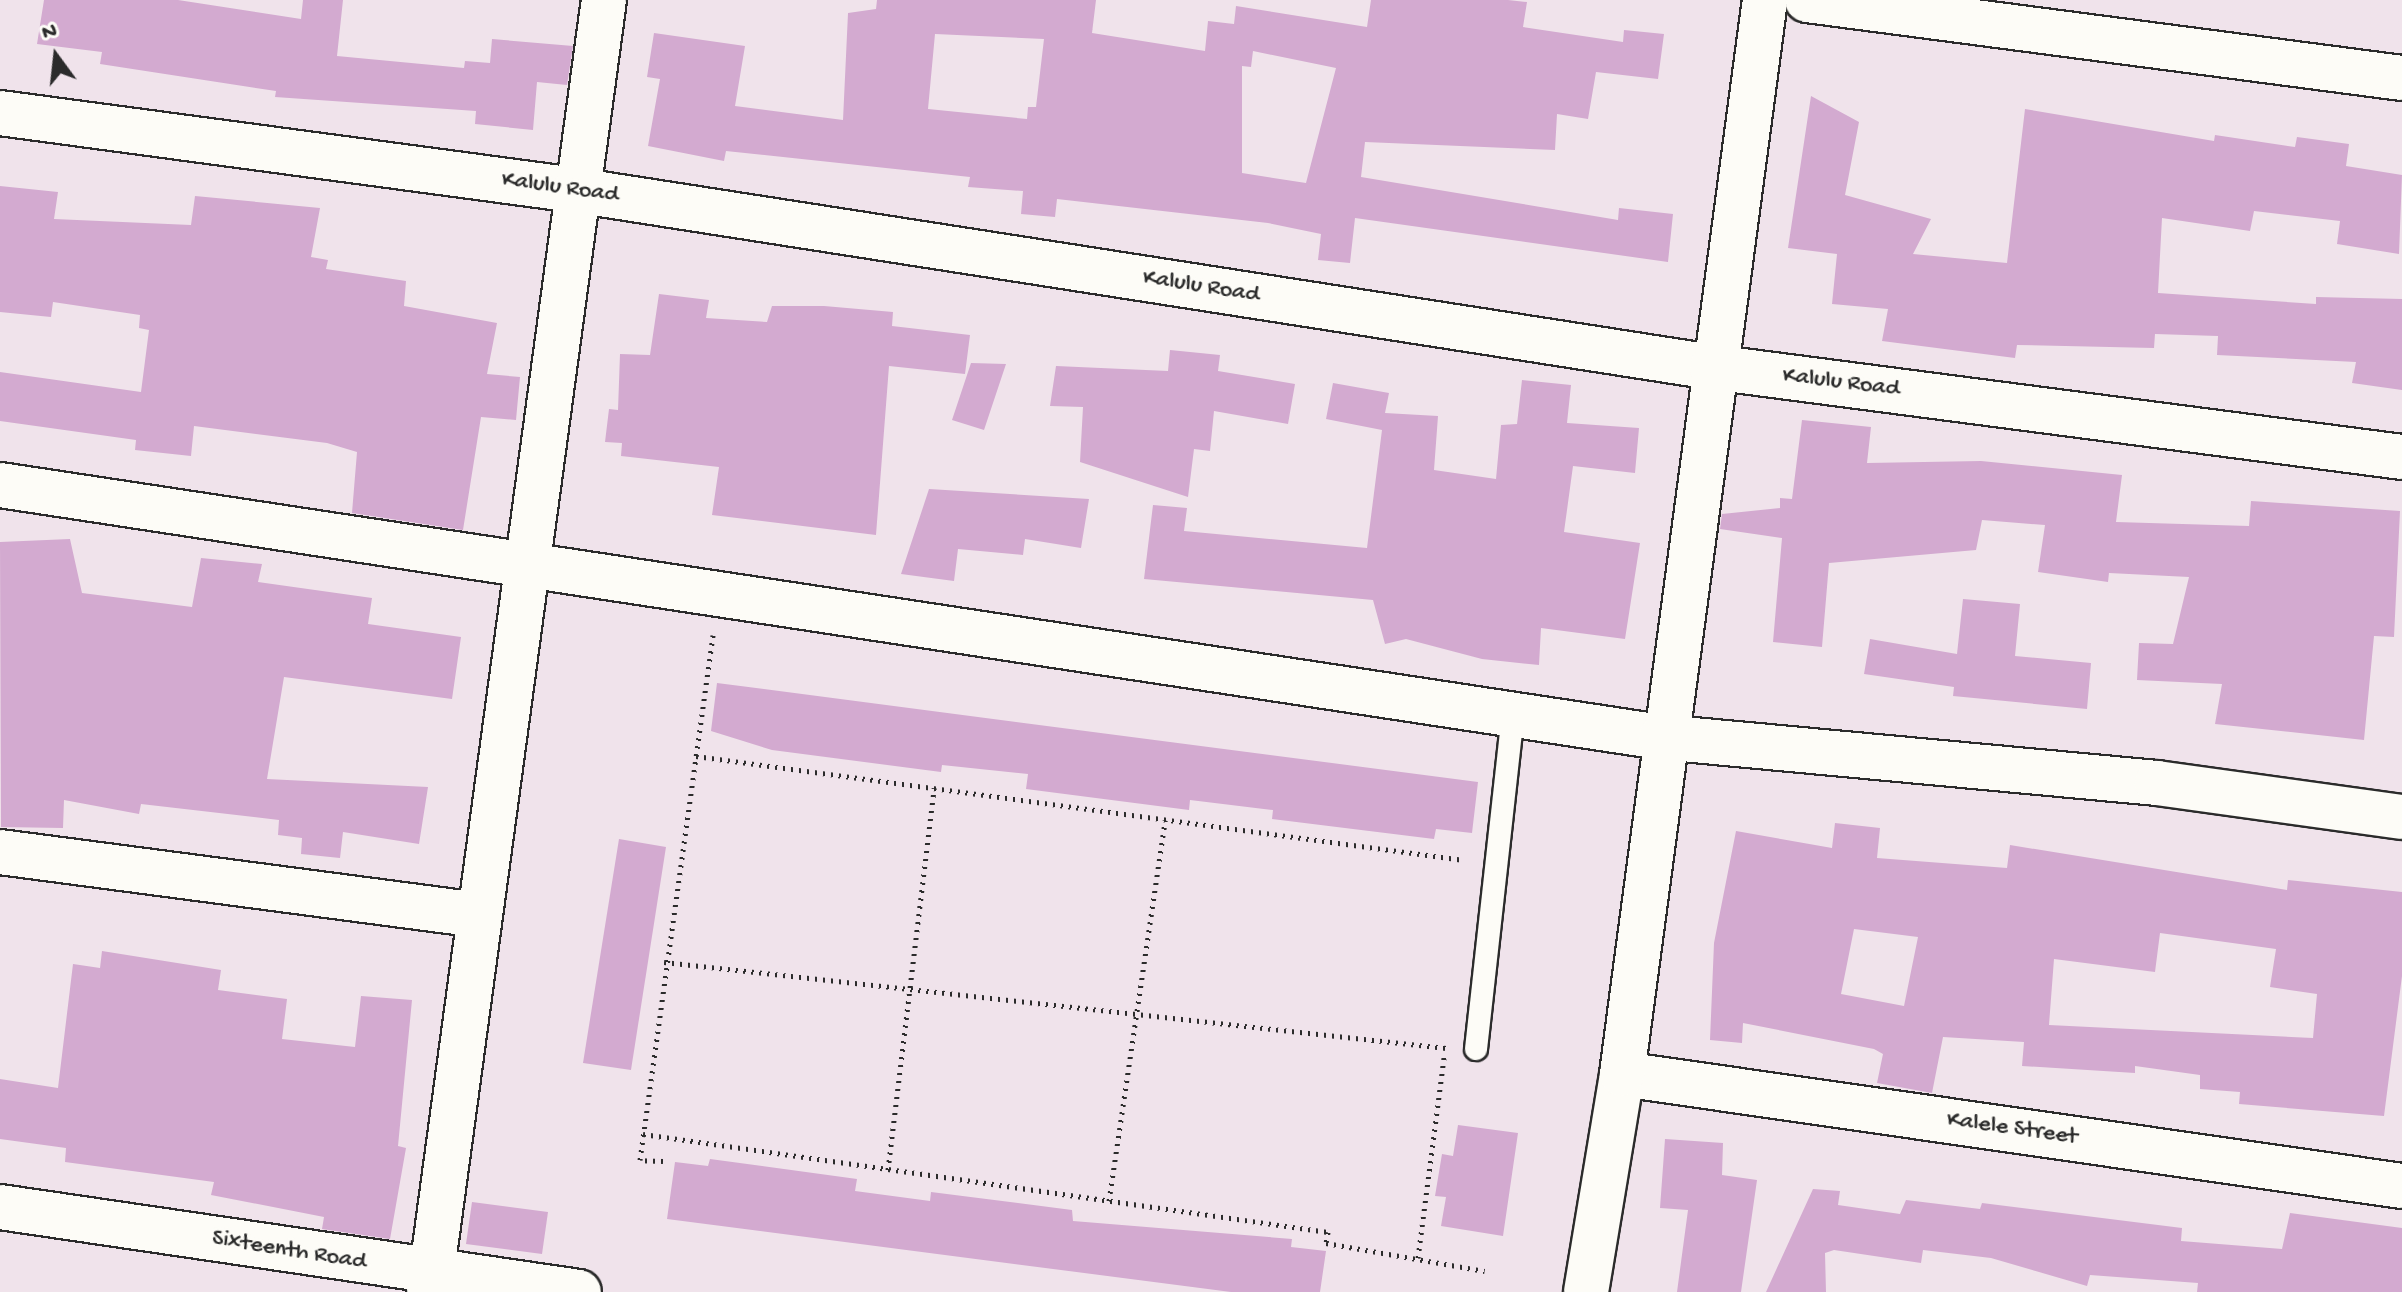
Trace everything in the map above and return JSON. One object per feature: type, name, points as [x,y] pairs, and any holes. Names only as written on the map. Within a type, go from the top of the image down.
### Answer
[{"type":"street","points":[[430,1282],[529,564],[575,190],[604,0]]},
{"type":"street","points":[[1586,1292],[1622,1074],[1661,737],[1765,0]]},
{"type":"street","points":[[1807,0],[2402,78]]},
{"type":"street","name":"Kalulu Road","points":[[0,113],[575,190],[1712,367],[2402,457]]},
{"type":"street","points":[[0,485],[1661,737],[2157,783],[2402,817]]},
{"type":"street","points":[[0,852],[479,915]]},
{"type":"street","name":"Kalele Street","points":[[1622,1074],[2402,1186]]},
{"type":"street","name":"Sixteenth Road","points":[[0,1207],[430,1282],[579,1292]]},
{"type":"lane","points":[[1476,1049],[1513,716]]},
{"type":"path","points":[[663,1161],[640,1160],[664,962],[718,594]]},
{"type":"path","points":[[696,756],[1469,861]]},
{"type":"path","points":[[888,1170],[913,989],[934,788]]},
{"type":"path","points":[[1109,1201],[1139,1014],[1165,820]]},
{"type":"path","points":[[664,962],[1476,1049]]},
{"type":"path","points":[[643,1134],[1328,1232],[1326,1243],[1485,1271]]},
{"type":"building","points":[[44,0],[178,0],[301,19],[303,0],[343,0],[337,56],[464,68],[465,61],[490,63],[492,39],[573,46],[567,85],[537,82],[533,130],[475,124],[476,111],[275,97],[276,91],[100,64],[102,52],[37,44]]},
{"type":"building","points":[[877,0],[1096,0],[1092,33],[1205,51],[1208,21],[1234,24],[1236,6],[1367,27],[1371,0],[1527,2],[1523,27],[1623,42],[1624,30],[1664,34],[1658,79],[1596,72],[1588,119],[1557,114],[1555,150],[1365,142],[1361,177],[1618,220],[1619,208],[1673,214],[1668,262],[1355,218],[1350,263],[1318,260],[1321,234],[1268,223],[1057,199],[1055,217],[1021,214],[1023,191],[968,187],[970,177],[726,151],[724,161],[648,146],[660,79],[647,77],[654,33],[745,46],[735,106],[843,120],[848,13],[876,9]],"holes":[[[935,34],[1044,39],[1036,107],[1028,107],[1027,119],[928,109]],[[1253,51],[1336,68],[1306,183],[1242,173],[1242,66],[1251,67]]]},
{"type":"building","points":[[1811,96],[1859,122],[1845,195],[1931,219],[1913,254],[2007,263],[2025,109],[2214,141],[2215,135],[2295,147],[2297,137],[2349,144],[2346,166],[2402,175],[2399,254],[2337,244],[2340,221],[2254,211],[2250,231],[2162,218],[2158,293],[2316,304],[2316,297],[2402,299],[2402,390],[2352,383],[2356,362],[2217,355],[2218,336],[2155,334],[2154,348],[2017,345],[2015,358],[1882,341],[1888,309],[1832,304],[1837,254],[1788,248]]},
{"type":"building","points":[[0,186],[58,192],[54,219],[191,225],[195,196],[320,208],[311,257],[328,260],[326,269],[406,281],[404,306],[497,323],[487,374],[520,377],[516,420],[481,417],[463,530],[352,513],[357,452],[327,443],[194,426],[191,456],[135,450],[136,440],[0,421],[0,372],[141,392],[149,330],[139,328],[140,315],[53,302],[51,317],[0,312]]},
{"type":"building","points":[[659,294],[709,300],[706,318],[767,322],[772,306],[824,306],[893,312],[892,326],[970,335],[965,374],[889,366],[876,535],[712,515],[719,467],[621,456],[622,443],[605,442],[609,409],[618,410],[620,354],[650,355]]},
{"type":"building","points":[[1170,350],[1220,355],[1218,371],[1295,384],[1288,424],[1214,411],[1210,451],[1194,449],[1188,497],[1080,462],[1083,407],[1050,406],[1056,366],[1168,371]]},
{"type":"building","points":[[971,363],[1006,364],[984,430],[952,420]]},
{"type":"building","points":[[1522,380],[1571,385],[1567,423],[1639,428],[1635,473],[1573,466],[1564,532],[1640,543],[1625,639],[1541,628],[1539,665],[1482,659],[1406,639],[1385,644],[1373,600],[1144,579],[1153,505],[1187,508],[1184,531],[1367,548],[1382,430],[1326,419],[1333,383],[1389,393],[1385,413],[1438,416],[1434,470],[1496,479],[1501,425],[1517,424]]},
{"type":"building","points":[[1802,420],[1871,427],[1867,463],[1981,461],[2122,475],[2116,522],[2249,526],[2251,501],[2400,511],[2394,637],[2374,636],[2364,740],[2215,724],[2222,684],[2137,680],[2139,643],[2173,644],[2189,577],[2109,573],[2108,582],[2038,572],[2045,525],[1982,520],[1976,550],[1829,563],[1822,647],[1773,642],[1782,538],[1720,529],[1722,514],[1780,508],[1780,498],[1792,499]]},
{"type":"building","points":[[929,489],[1089,499],[1081,548],[1025,539],[1023,555],[958,549],[954,581],[901,574]]},
{"type":"building","points":[[70,539],[82,593],[192,607],[201,558],[262,564],[258,582],[372,598],[368,624],[461,637],[452,699],[284,677],[267,779],[428,787],[419,844],[343,832],[340,858],[301,854],[302,838],[278,835],[279,820],[141,804],[139,814],[64,800],[63,828],[1,827],[0,542]]},
{"type":"building","points":[[1963,599],[2020,604],[2015,656],[2091,663],[2087,709],[1953,696],[1954,687],[1864,674],[1870,639],[1957,654]]},
{"type":"building","points":[[717,683],[1478,782],[1472,833],[1436,829],[1434,839],[1272,819],[1273,810],[1190,800],[1189,810],[1026,789],[1028,774],[942,765],[941,772],[772,750],[711,731]]},
{"type":"building","points":[[1835,823],[1880,828],[1877,858],[2007,868],[2010,845],[2287,890],[2288,880],[2402,892],[2402,976],[2384,1116],[2239,1104],[2240,1092],[2200,1089],[2200,1075],[2135,1066],[2135,1073],[2022,1066],[2024,1042],[1943,1037],[1932,1093],[1877,1083],[1883,1054],[1874,1049],[1743,1023],[1742,1043],[1710,1040],[1714,943],[1736,831],[1832,848]],"holes":[[[1854,929],[1918,937],[1904,1006],[1841,994]],[[2160,933],[2276,949],[2270,987],[2317,994],[2313,1038],[2049,1025],[2054,959],[2155,972]]]},
{"type":"building","points":[[619,839],[666,847],[631,1070],[583,1063]]},
{"type":"building","points":[[102,951],[221,970],[218,990],[287,999],[282,1039],[355,1047],[361,996],[412,1000],[398,1146],[406,1148],[390,1239],[322,1229],[324,1217],[211,1195],[214,1182],[65,1162],[66,1148],[0,1139],[0,1079],[58,1088],[73,964],[100,968]]},
{"type":"building","points":[[1458,1125],[1518,1133],[1503,1236],[1441,1226],[1446,1197],[1435,1196],[1442,1154],[1453,1156]]},
{"type":"building","points":[[1665,1139],[1723,1143],[1722,1175],[1757,1180],[1741,1292],[1677,1292],[1688,1210],[1660,1208]]},
{"type":"building","points":[[710,1159],[857,1179],[855,1191],[930,1201],[931,1192],[1072,1210],[1073,1221],[1292,1239],[1291,1247],[1326,1251],[1320,1292],[1231,1292],[667,1219],[675,1162],[708,1166]]},
{"type":"building","points":[[1813,1189],[1840,1191],[1838,1205],[1900,1214],[1906,1200],[1980,1209],[1982,1203],[2182,1228],[2181,1241],[2282,1249],[2290,1213],[2402,1228],[2402,1292],[2197,1292],[2198,1283],[2090,1275],[2087,1286],[1991,1258],[1923,1250],[1921,1263],[1834,1250],[1825,1253],[1826,1292],[1766,1292]]},
{"type":"building","points":[[472,1202],[548,1212],[542,1254],[466,1244]]}]
